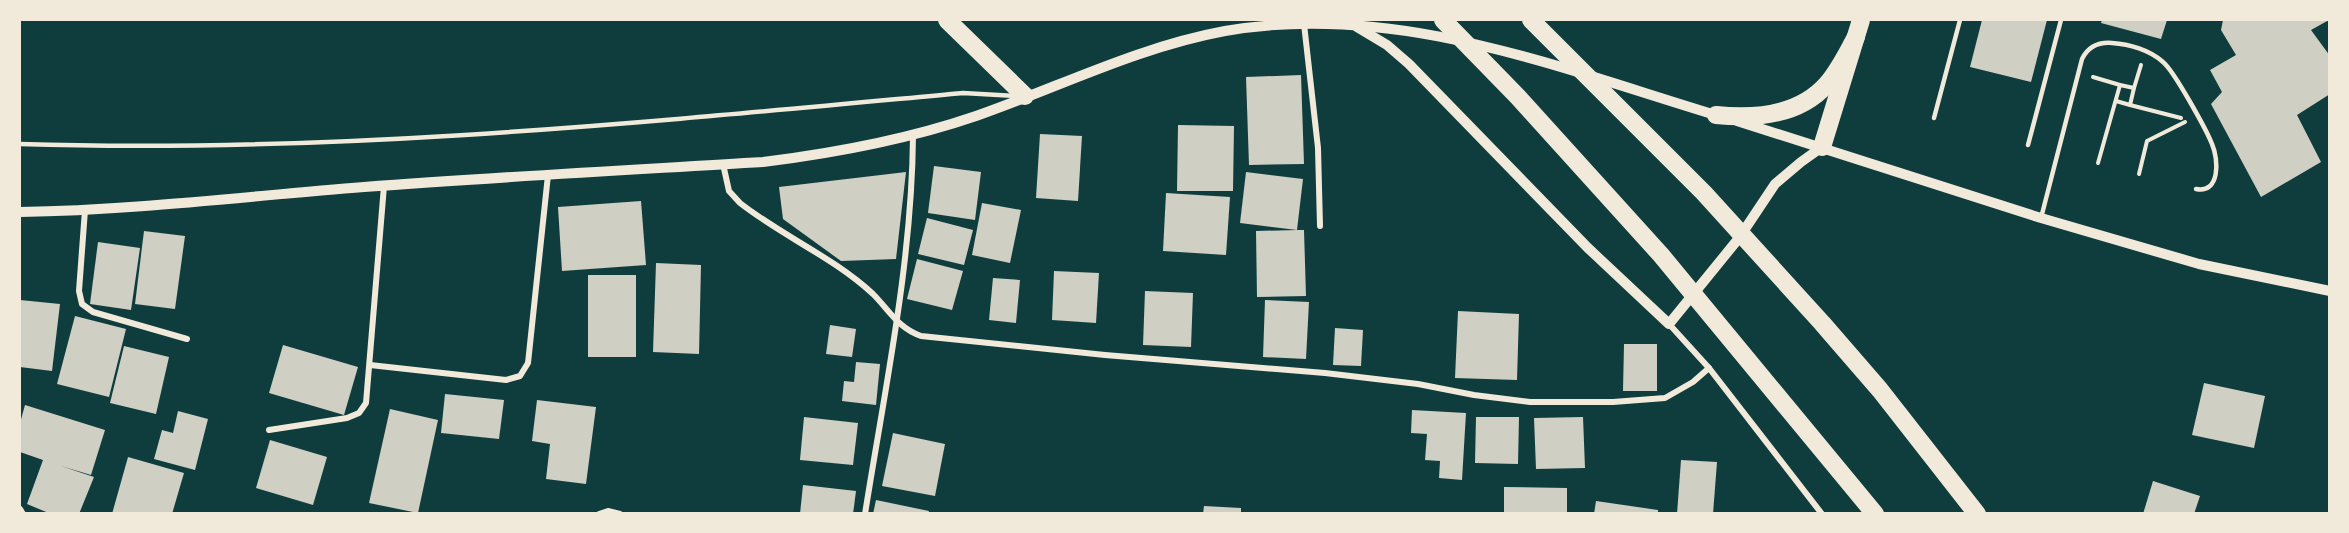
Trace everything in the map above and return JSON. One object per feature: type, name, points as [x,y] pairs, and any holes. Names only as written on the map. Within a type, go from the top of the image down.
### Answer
[{"type":"highway","points":[[947,20],[1025,96]]},
{"type":"highway","points":[[1443,20],[1518,97],[1660,255],[1875,513]]},
{"type":"highway","points":[[1535,24],[1704,193],[1822,323],[1880,390],[1977,513]]},
{"type":"highway","points":[[1716,115],[1750,117],[1772,114],[1793,107],[1826,85],[1859,28]]},
{"type":"highway","points":[[1822,147],[1859,28]]},
{"type":"street","points":[[1304,24],[1318,148],[1320,226]]},
{"type":"street","points":[[20,212],[85,210],[812,156],[913,136],[978,115],[1123,59],[1187,39],[1226,31],[1304,24],[1354,25],[1409,31],[1508,51],[1822,147],[2041,218],[2199,264],[2330,291]]},
{"type":"street","points":[[1354,25],[1387,45],[1409,64],[1588,248],[1669,324],[1709,368],[1822,513]]},
{"type":"street","points":[[865,513],[896,320],[911,206],[913,136]]},
{"type":"street","points":[[1669,324],[1733,246],[1776,184],[1822,147]]},
{"type":"street","points":[[723,164],[727,187],[735,199],[837,266],[872,294],[905,330],[930,337],[1148,359],[1325,373],[1418,384],[1473,395],[1530,402],[1613,402],[1665,398],[1693,382],[1709,368]]},
{"type":"street","points":[[370,365],[506,380],[520,376],[528,363],[548,174]]},
{"type":"street","points":[[269,430],[347,418],[359,413],[366,403],[384,186]]},
{"type":"street","points":[[85,210],[79,291],[82,304],[93,312],[187,339]]},
{"type":"street","points":[[20,509],[23,513]]},
{"type":"street","points":[[599,513],[608,511],[620,513]]},
{"type":"lane","points":[[1934,118],[1960,20]]},
{"type":"lane","points":[[2028,145],[2061,20]]},
{"type":"lane","points":[[2041,218],[2084,55],[2094,46],[2117,43],[2145,51],[2162,61],[2170,69],[2212,143],[2216,164],[2214,181],[2206,189],[2196,189]]},
{"type":"lane","points":[[20,144],[197,147],[366,141],[612,126],[963,93],[1025,96]]},
{"type":"path","points":[[2130,105],[2145,51]]},
{"type":"path","points":[[2079,73],[2134,88]]},
{"type":"path","points":[[2098,163],[2121,85]]},
{"type":"path","points":[[2116,100],[2188,120],[2147,141],[2139,174]]},
{"type":"building","points":[[1982,20],[2047,20],[2031,82],[1970,67]]},
{"type":"building","points":[[2102,20],[2167,20],[2161,39],[2101,23]]},
{"type":"building","points":[[2223,20],[2329,20],[2311,30],[2330,56],[2330,94],[2297,115],[2321,162],[2261,197],[2211,104],[2222,92],[2210,70],[2236,55],[2221,30]]},
{"type":"building","points":[[1301,75],[1304,164],[1249,165],[1246,77]]},
{"type":"building","points":[[1178,125],[1234,126],[1233,191],[1177,191]]},
{"type":"building","points":[[1040,134],[1082,136],[1078,201],[1036,198]]},
{"type":"building","points":[[934,166],[981,172],[975,220],[928,213]]},
{"type":"building","points":[[906,172],[896,259],[841,261],[783,219],[779,187]]},
{"type":"building","points":[[1246,172],[1303,179],[1297,230],[1240,223]]},
{"type":"building","points":[[1166,193],[1230,197],[1226,255],[1163,251]]},
{"type":"building","points":[[641,201],[646,265],[562,271],[558,207]]},
{"type":"building","points":[[982,203],[1021,210],[1010,263],[972,255]]},
{"type":"building","points":[[927,218],[973,230],[964,265],[918,254]]},
{"type":"building","points":[[1304,230],[1306,296],[1257,297],[1256,231]]},
{"type":"building","points":[[144,231],[185,236],[175,309],[135,304]]},
{"type":"building","points":[[98,242],[140,248],[131,310],[90,304]]},
{"type":"building","points":[[917,259],[963,271],[952,310],[907,299]]},
{"type":"building","points":[[656,263],[701,265],[699,354],[653,352]]},
{"type":"building","points":[[1054,271],[1099,273],[1096,323],[1052,320]]},
{"type":"building","points":[[588,275],[636,275],[636,357],[588,357]]},
{"type":"building","points":[[993,278],[1020,280],[1016,323],[989,320]]},
{"type":"building","points":[[1145,291],[1193,293],[1191,347],[1143,345]]},
{"type":"building","points":[[20,300],[60,304],[52,371],[20,367]]},
{"type":"building","points":[[1265,300],[1309,302],[1306,359],[1263,357]]},
{"type":"building","points":[[1458,311],[1519,314],[1517,380],[1455,378]]},
{"type":"building","points":[[75,316],[126,329],[109,397],[57,384]]},
{"type":"building","points":[[830,325],[856,329],[852,357],[826,354]]},
{"type":"building","points":[[1335,328],[1363,330],[1361,366],[1333,365]]},
{"type":"building","points":[[1624,344],[1657,344],[1657,391],[1623,391]]},
{"type":"building","points":[[283,345],[358,367],[344,415],[269,393]]},
{"type":"building","points":[[124,346],[169,357],[156,414],[110,403]]},
{"type":"building","points":[[856,362],[880,364],[876,405],[842,401],[844,381],[854,382]]},
{"type":"building","points":[[2204,383],[2265,396],[2254,448],[2192,435]]},
{"type":"building","points":[[445,394],[504,400],[499,439],[441,433]]},
{"type":"building","points":[[537,400],[596,407],[586,484],[546,479],[550,444],[532,441]]},
{"type":"building","points":[[25,405],[105,430],[91,475],[61,466],[94,477],[79,514],[51,514],[27,504],[43,460],[20,452],[20,423]]},
{"type":"building","points":[[390,409],[438,420],[418,513],[369,503]]},
{"type":"building","points":[[1412,410],[1466,413],[1462,480],[1439,478],[1440,461],[1425,460],[1427,434],[1411,433]]},
{"type":"building","points":[[178,411],[208,419],[195,470],[154,459],[162,430],[173,433]]},
{"type":"building","points":[[804,417],[858,423],[853,465],[800,460]]},
{"type":"building","points":[[1476,417],[1519,417],[1518,464],[1475,463]]},
{"type":"building","points":[[1583,417],[1585,468],[1536,469],[1534,418]]},
{"type":"building","points":[[893,433],[945,444],[935,496],[882,486]]},
{"type":"building","points":[[270,440],[327,457],[313,505],[256,488]]},
{"type":"building","points":[[128,457],[184,473],[172,514],[112,514]]},
{"type":"building","points":[[1681,460],[1717,462],[1713,514],[1677,514]]},
{"type":"building","points":[[2153,481],[2200,496],[2194,514],[2143,514]]},
{"type":"building","points":[[803,485],[856,491],[853,514],[800,514]]},
{"type":"building","points":[[1504,487],[1567,488],[1567,514],[1504,514]]},
{"type":"building","points":[[876,500],[929,511],[928,514],[873,514]]},
{"type":"building","points":[[1596,501],[1658,510],[1658,514],[1594,514]]},
{"type":"building","points":[[1204,506],[1241,508],[1241,514],[1203,514]]}]
